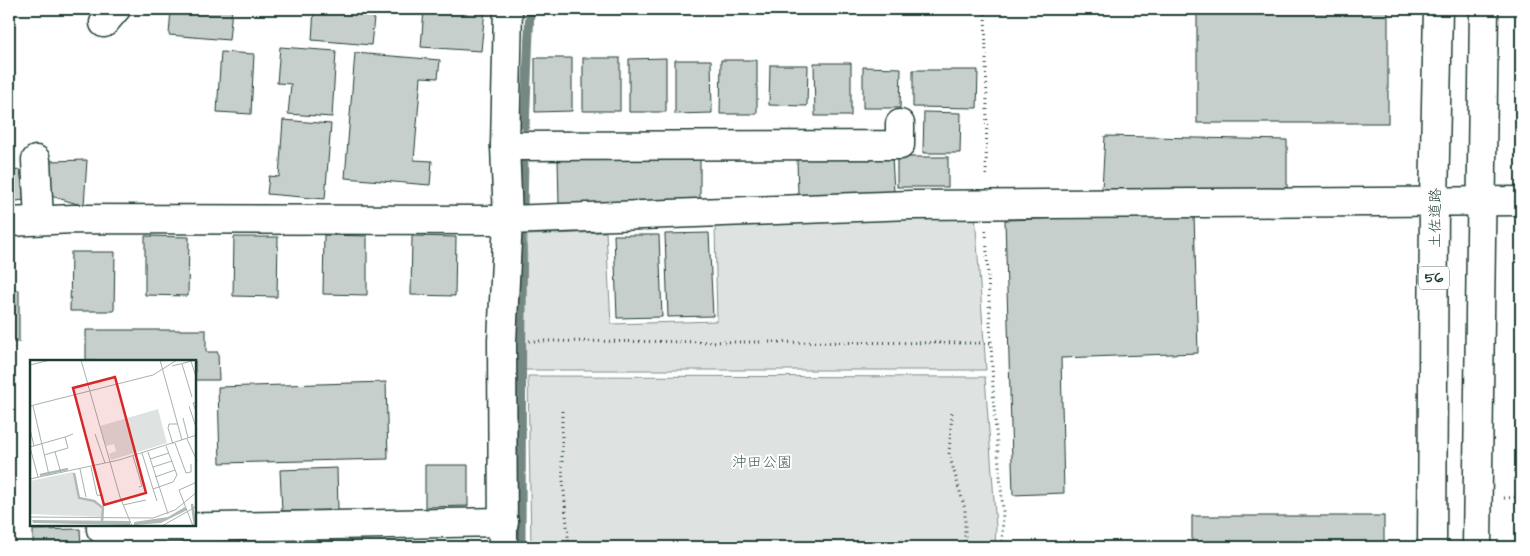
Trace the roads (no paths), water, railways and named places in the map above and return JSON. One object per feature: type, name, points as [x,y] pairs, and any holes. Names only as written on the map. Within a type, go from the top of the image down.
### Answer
[{"type":"main road","points":[[100,526],[100,529],[503,534],[502,341],[508,220],[505,146],[508,9]]},
{"type":"main road","name":"土佐道路","points":[[1432,547],[1434,202],[1438,9]]},
{"type":"main road","points":[[1477,547],[1484,9]]},
{"type":"main road","points":[[505,146],[900,145],[900,124]]},
{"type":"main road","points":[[36,160],[39,220]]},
{"type":"main road","points":[[9,222],[39,220],[508,220],[985,204],[1521,201]]},
{"type":"waterway","points":[[525,126],[530,9]]},
{"type":"waterway","points":[[523,211],[524,157]]},
{"type":"waterway","points":[[521,547],[522,233]]},
{"type":"park label","name":"沖田公園","points":[[762,462]]}]
